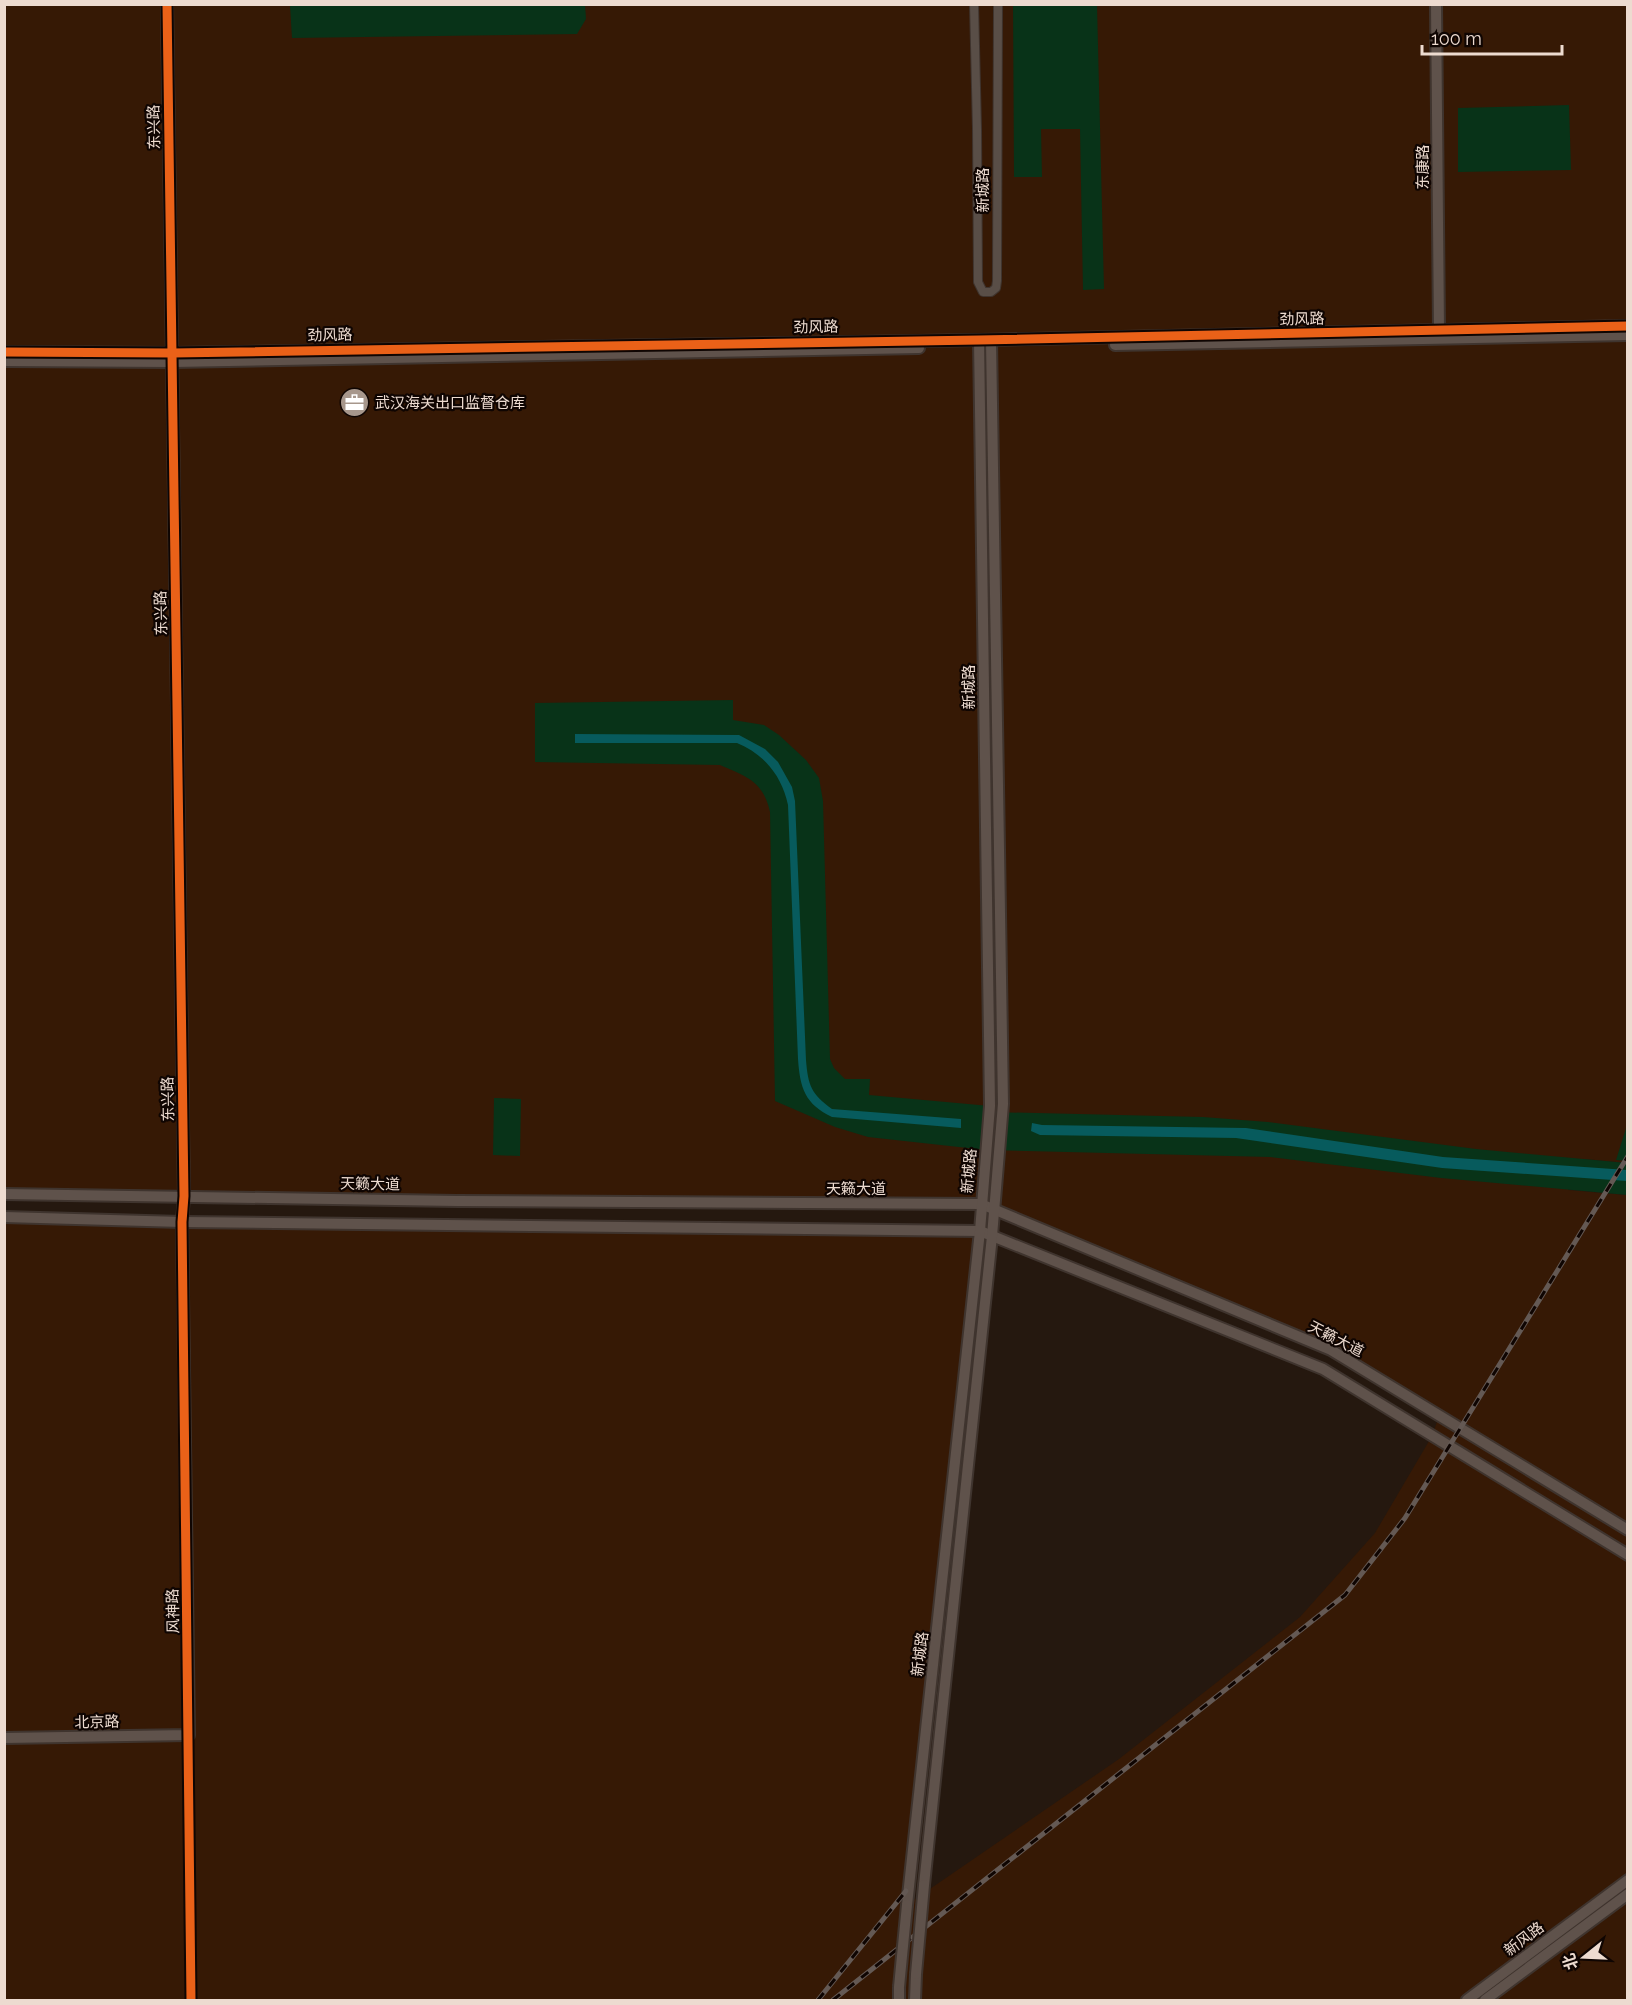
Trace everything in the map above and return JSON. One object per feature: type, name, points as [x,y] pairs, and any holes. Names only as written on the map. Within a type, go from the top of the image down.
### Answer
[{"type":"street","name":"东兴路","points":[[167,4],[184,1196],[182,1222]]},
{"type":"street","name":"新城路","points":[[974,4],[978,282],[983,292],[992,292],[996,288],[997,281],[998,4]]},
{"type":"street","name":"东康路","points":[[1436,4],[1439,330]]},
{"type":"street","name":"劲风路","points":[[4,361],[980,344],[1628,326]]},
{"type":"street","name":"劲风路","points":[[992,343],[1628,335]]},
{"type":"street","name":"新城路","points":[[915,2001],[924,1885],[992,1236],[1003,1104],[992,343]]},
{"type":"street","name":"新城路","points":[[899,2001],[907,1905],[980,1231],[990,1106],[980,344]]},
{"type":"street","name":"劲风路","points":[[4,352],[173,357]]},
{"type":"street","name":"天籁大道","points":[[4,1194],[468,1201],[981,1204],[1331,1350],[1628,1530]]},
{"type":"street","points":[[4,1218],[980,1231],[1323,1369],[1628,1555]]},
{"type":"street","name":"风神路","points":[[182,1222],[191,2001]]},
{"type":"street","name":"北京路","points":[[4,1738],[189,1735]]},
{"type":"street","name":"新风路","points":[[1467,2001],[1628,1880]]},
{"type":"street","name":"新风路","points":[[1485,2001],[1628,1894]]},
{"type":"shaded area","points":[[4,5],[1627,5],[1627,1163],[1584,1159],[1568,1190],[1627,1195],[1627,2000],[5,2000],[5,1217],[980,1231],[908,1904],[1119,1759],[1300,1617],[1375,1533],[1432,1436],[1439,1416],[1331,1350],[981,1204],[5,1194]]},
{"type":"green space","points":[[585,4],[586,19],[577,34],[292,38],[290,5]]},
{"type":"green space","points":[[1013,5],[1097,5],[1104,289],[1083,290],[1080,129],[1041,129],[1042,177],[1014,177]]},
{"type":"green space","points":[[1569,105],[1571,170],[1458,172],[1458,108]]},
{"type":"green space","points":[[733,700],[733,720],[764,725],[779,735],[806,760],[819,778],[823,801],[830,1059],[834,1068],[845,1079],[870,1079],[869,1095],[990,1106],[990,1112],[1203,1117],[1268,1122],[1476,1149],[1627,1163],[1627,1195],[1441,1178],[1270,1157],[986,1150],[868,1137],[835,1127],[775,1101],[770,812],[763,793],[746,777],[720,765],[535,762],[535,703]]},
{"type":"green space","points":[[494,1098],[521,1099],[520,1156],[493,1155]]},
{"type":"green space","points":[[1627,1125],[1627,1161],[1616,1160]]},
{"type":"water","points":[[575,734],[739,735],[765,749],[778,762],[792,787],[795,801],[806,1060],[812,1088],[819,1099],[832,1109],[961,1119],[961,1128],[832,1117],[816,1107],[806,1094],[800,1078],[798,1059],[788,805],[781,785],[770,767],[756,753],[737,743],[575,743]]},
{"type":"water","points":[[1032,1123],[1246,1128],[1443,1157],[1627,1170],[1627,1181],[1442,1168],[1236,1138],[1040,1135],[1031,1131]]},
{"type":"railway","points":[[833,2000],[1345,1595],[1405,1518],[1628,1156]]},
{"type":"railway","points":[[818,2000],[906,1891]]},
{"type":"cycle path","points":[[167,4],[184,1196],[182,1222],[191,2000]]},
{"type":"cycle path","points":[[4,352],[173,353],[979,340],[1628,326]]},
{"type":"place","name":"武汉海关出口监督仓库","points":[[354,403]]}]
